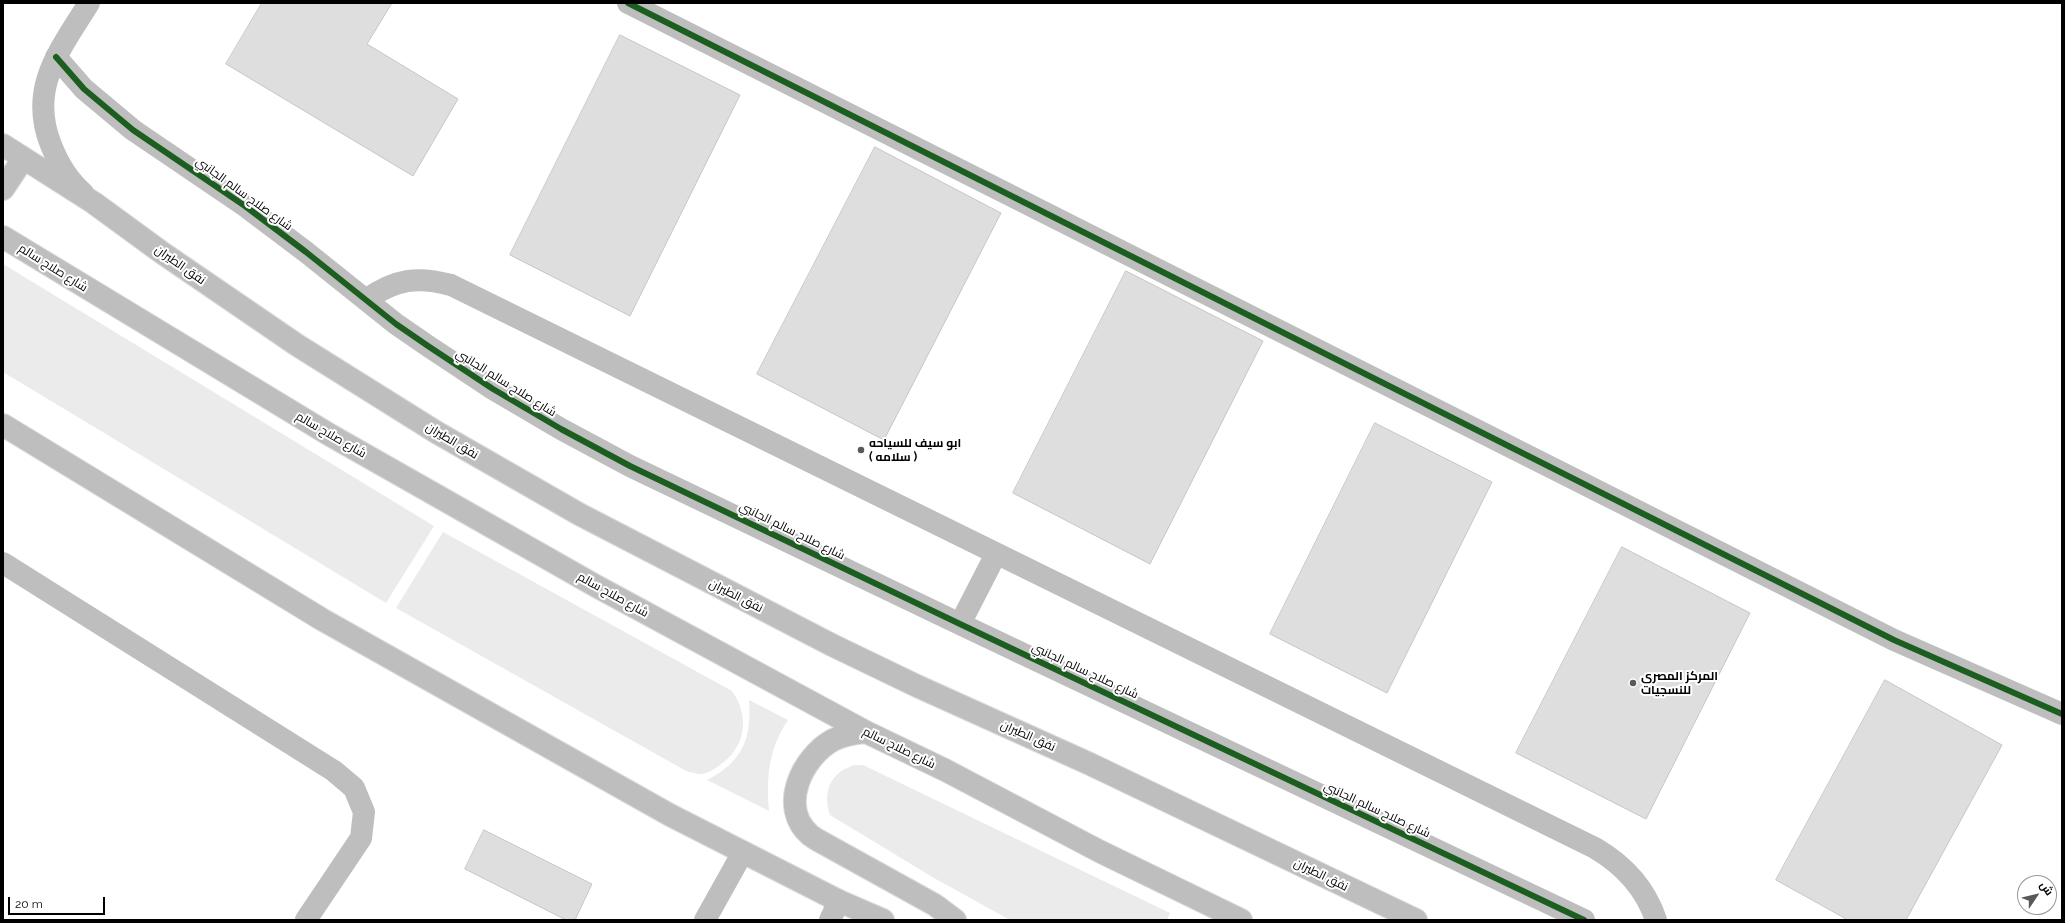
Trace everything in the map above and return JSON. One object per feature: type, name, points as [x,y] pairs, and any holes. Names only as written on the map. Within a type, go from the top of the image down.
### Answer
[{"type":"main road","points":[[89,3],[49,71],[43,100],[43,115],[48,136],[65,174],[78,190],[94,203]]},
{"type":"main road","points":[[628,3],[1894,640],[2062,714]]},
{"type":"main road","name":"شارع صلاح سالم الجانبي","points":[[56,57],[84,89],[116,117],[245,206],[367,299],[396,324],[461,368],[561,430],[630,466],[1584,920]]},
{"type":"main road","points":[[3,145],[94,203]]},
{"type":"main road","points":[[3,189],[23,159]]},
{"type":"main road","name":"نفق الطيران","points":[[94,203],[173,260],[297,345],[436,432],[586,518],[832,645],[924,689],[1090,764],[1416,920]]},
{"type":"main road","name":"شارع صلاح سالم","points":[[3,237],[216,367],[446,501],[631,605],[866,732],[945,770],[1099,851],[1241,920]]},
{"type":"main road","points":[[367,299],[382,289],[398,282],[416,279],[451,285],[1595,848],[1621,865],[1632,877],[1642,889],[1656,920]]},
{"type":"main road","points":[[3,425],[323,620],[670,815],[840,901],[883,920]]},
{"type":"main road","points":[[960,624],[996,554]]},
{"type":"main road","points":[[3,564],[334,771],[354,788],[364,812],[361,838],[306,920]]},
{"type":"main road","points":[[866,732],[849,734],[834,740],[820,749],[808,761],[800,776],[796,792],[795,808],[800,822],[810,835],[935,905],[954,920]]},
{"type":"main road","points":[[705,920],[743,852]]},
{"type":"main road","points":[[830,920],[840,901]]},
{"type":"shaded area","points":[[3,264],[434,526],[386,603],[3,372]]},
{"type":"shaded area","points":[[443,532],[732,691],[738,701],[743,721],[740,740],[729,758],[711,771],[700,774],[688,772],[396,608]]},
{"type":"shaded area","points":[[749,700],[788,720],[777,741],[770,763],[768,786],[769,811],[707,780],[729,765],[742,748],[749,726]]},
{"type":"shaded area","points":[[854,765],[863,765],[1170,913],[1167,920],[1010,920],[934,878],[830,815],[827,799],[830,784],[839,773]]},
{"type":"building","points":[[262,3],[392,3],[367,44],[458,99],[413,176],[226,64]]},
{"type":"building","points":[[620,35],[740,95],[630,316],[510,255]]},
{"type":"building","points":[[875,147],[1001,213],[884,440],[757,374]]},
{"type":"building","points":[[1126,271],[1263,341],[1150,564],[1013,493]]},
{"type":"building","points":[[1375,423],[1492,482],[1387,693],[1270,634]]},
{"type":"building","name":"المركز المصرى للنسجيات","points":[[1622,547],[1750,613],[1646,819],[1516,753]]},
{"type":"building","points":[[1885,680],[2002,745],[1906,920],[1848,920],[1776,880]]},
{"type":"building","points":[[484,830],[592,884],[575,920],[566,920],[465,869]]},
{"type":"cycle path","points":[[628,3],[1894,640],[2062,714]]},
{"type":"cycle path","points":[[56,57],[84,89],[133,130],[245,206],[306,252],[396,324],[493,389],[561,429],[630,466],[1584,920]]},
{"type":"place","name":"ابو سيف للسياحه ( سلامه )","points":[[861,450]]},
{"type":"place","name":"المركز المصرى للنسجيات","points":[[1633,683]]}]
